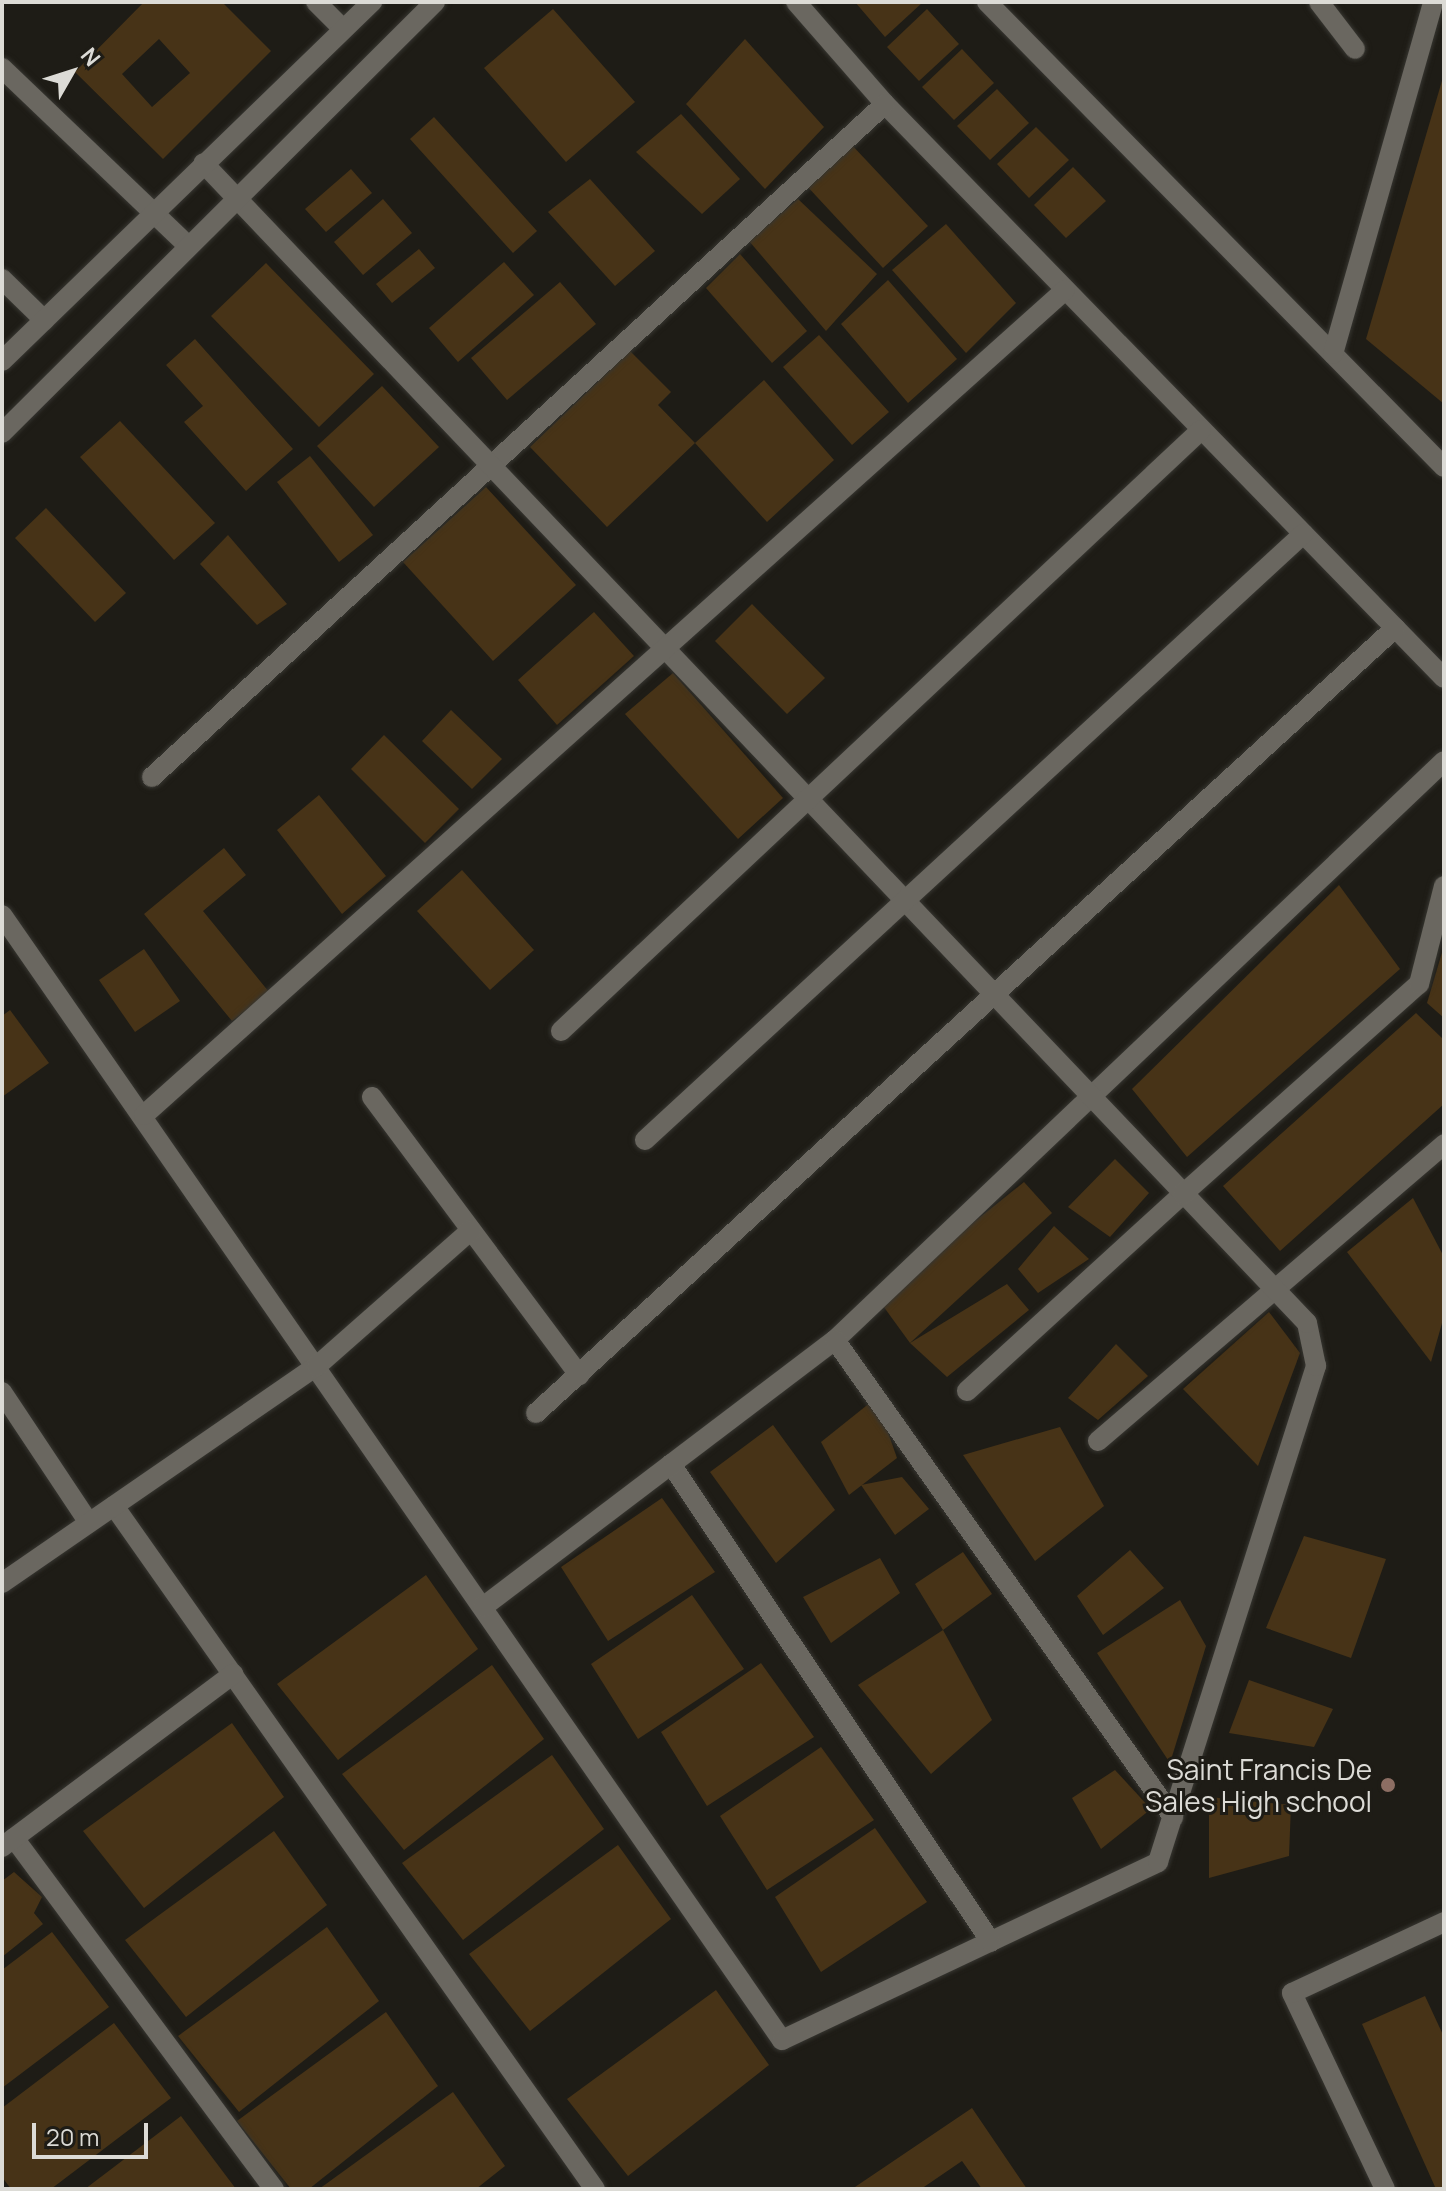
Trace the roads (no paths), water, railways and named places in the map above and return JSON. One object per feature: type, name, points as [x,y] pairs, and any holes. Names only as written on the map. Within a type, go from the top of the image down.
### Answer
[{"type":"street","points":[[316,2],[342,28]]},
{"type":"street","points":[[2,361],[372,2]]},
{"type":"street","points":[[2,433],[235,196],[435,2]]},
{"type":"street","points":[[796,2],[885,104],[1444,678]]},
{"type":"street","points":[[987,2],[1444,467]]},
{"type":"street","points":[[1319,2],[1355,49]]},
{"type":"street","points":[[1333,354],[1433,2]]},
{"type":"street","points":[[2,68],[187,245]]},
{"type":"street","points":[[152,777],[487,464],[885,104]]},
{"type":"street","points":[[2,915],[144,1115],[782,2040],[1158,1862],[1316,1366],[1307,1323],[665,654],[203,163]]},
{"type":"street","points":[[2,279],[44,320]]},
{"type":"street","points":[[144,1115],[665,654],[1065,290]]},
{"type":"street","points":[[561,1031],[1201,430]]},
{"type":"street","points":[[645,1140],[900,900],[1303,534]]},
{"type":"street","points":[[536,1413],[996,1000],[1395,628]]},
{"type":"street","points":[[483,1607],[835,1340],[1092,1099],[1444,761]]},
{"type":"street","points":[[967,1391],[1419,984],[1444,886]]},
{"type":"street","points":[[372,1097],[579,1375]]},
{"type":"street","points":[[1098,1441],[1444,1144]]},
{"type":"street","points":[[2,1583],[317,1366],[471,1230]]},
{"type":"street","points":[[835,1340],[1173,1817]]},
{"type":"street","points":[[2,1392],[89,1523]]},
{"type":"street","points":[[671,1464],[991,1942]]},
{"type":"street","points":[[114,1506],[595,2189]]},
{"type":"street","points":[[233,1674],[8,1843],[274,2189]]},
{"type":"street","points":[[1385,2189],[1292,1993],[1444,1922]]},
{"type":"place","name":"Saint Francis De Sales High school","points":[[1388,1785]]}]
